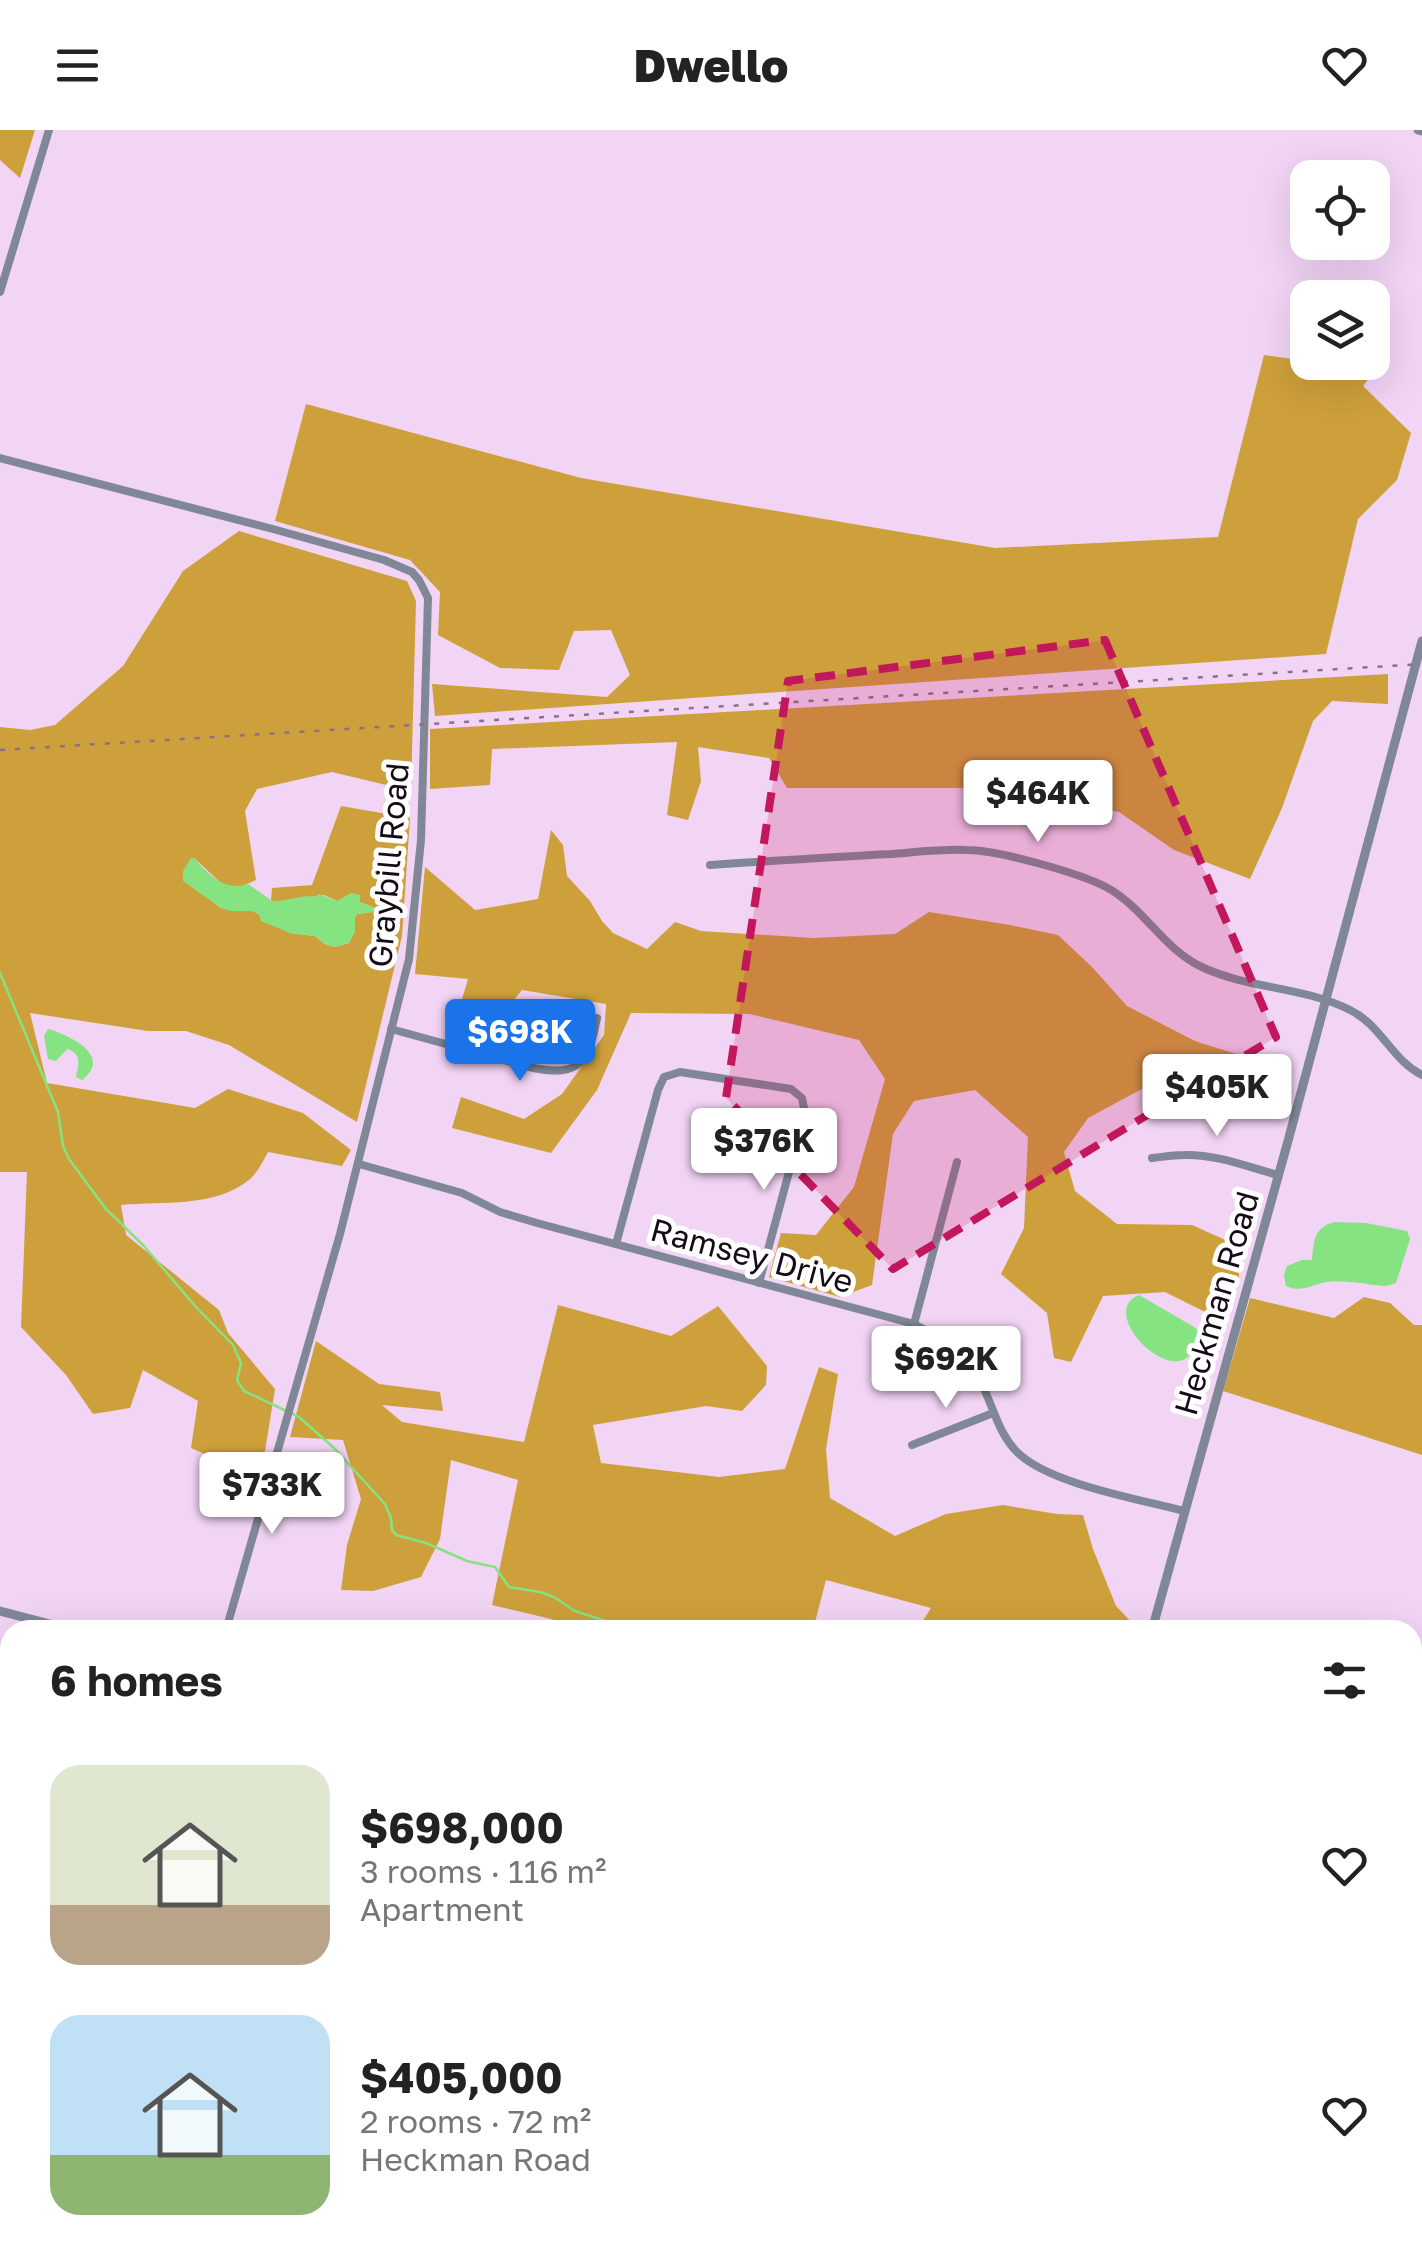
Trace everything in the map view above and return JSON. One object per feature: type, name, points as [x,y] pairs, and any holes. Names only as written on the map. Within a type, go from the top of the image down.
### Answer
[{"type":"street","points":[[0,292],[49,130]]},
{"type":"street","name":"Graybill Road","points":[[0,458],[384,560],[419,580],[428,598],[421,840],[410,959],[359,1164],[229,1620]]},
{"type":"street","name":"Heckman Road","points":[[1155,1620],[1422,642]]},
{"type":"street","points":[[710,865],[984,851],[1083,878],[1108,888],[1134,908],[1171,947],[1200,967],[1347,1008],[1371,1024],[1399,1059],[1422,1075]]},
{"type":"street","points":[[391,1030],[533,1068],[568,1071],[586,1057],[597,1018]]},
{"type":"street","points":[[616,1244],[664,1077],[676,1072],[790,1089],[802,1098],[805,1113],[758,1283]]},
{"type":"street","points":[[1152,1158],[1203,1156],[1278,1175]]},
{"type":"street","points":[[914,1324],[957,1162]]},
{"type":"street","name":"Ramsey Drive","points":[[359,1164],[462,1193],[500,1212],[914,1324],[939,1336],[965,1358],[1009,1443],[1032,1465],[1184,1511]]},
{"type":"street","points":[[912,1445],[994,1412]]},
{"type":"street","points":[[0,1610],[36,1620]]},
{"type":"highlighted area","points":[[1105,640],[1276,1037],[893,1269],[726,1098],[788,681]]},
{"type":"shaded area","points":[[0,130],[35,130],[20,178],[0,160]]},
{"type":"shaded area","points":[[1264,355],[1290,359],[1290,380],[1368,380],[1363,386],[1411,433],[1397,480],[1358,519],[1326,654],[435,716],[432,684],[607,697],[630,675],[611,630],[574,631],[559,670],[500,668],[438,635],[440,592],[410,560],[275,521],[306,404],[581,478],[995,548],[1218,537]]},
{"type":"shaded area","points":[[239,531],[407,581],[416,601],[411,791],[332,772],[257,789],[245,811],[256,880],[238,888],[223,885],[194,858],[190,884],[221,908],[253,911],[290,933],[315,936],[335,947],[349,943],[357,914],[373,912],[368,905],[324,895],[274,902],[272,888],[312,885],[341,806],[410,818],[402,936],[357,1122],[229,1045],[186,1031],[148,1031],[30,1013],[47,1083],[195,1108],[228,1089],[303,1113],[351,1150],[342,1166],[268,1152],[250,1179],[221,1195],[121,1205],[126,1235],[219,1310],[228,1333],[275,1389],[262,1470],[232,1466],[191,1448],[198,1401],[143,1370],[130,1408],[93,1414],[66,1375],[21,1327],[27,1172],[0,1172],[0,727],[30,730],[55,725],[123,666],[183,571]]},
{"type":"shaded area","points":[[1388,674],[1388,704],[1332,701],[1313,721],[1282,808],[1250,879],[1174,850],[1119,812],[1003,788],[787,788],[769,758],[698,747],[701,781],[688,820],[667,815],[677,742],[492,749],[490,785],[430,789],[430,729]]},
{"type":"shaded area","points":[[551,830],[563,845],[567,876],[602,921],[613,933],[647,949],[675,922],[701,931],[814,938],[895,934],[929,912],[1010,925],[1058,935],[1127,1006],[1195,1041],[1255,1060],[1252,1074],[1166,1076],[1088,1118],[1064,1152],[1075,1191],[1117,1224],[1192,1225],[1239,1246],[1239,1277],[1221,1320],[1165,1292],[1103,1296],[1071,1362],[1054,1358],[1047,1313],[1001,1274],[1024,1228],[1028,1137],[975,1090],[914,1101],[893,1134],[872,1285],[840,1297],[769,1277],[781,1233],[816,1235],[854,1187],[885,1079],[859,1040],[749,1014],[631,1013],[597,1090],[551,1153],[452,1128],[461,1097],[524,1119],[562,1094],[604,1035],[606,1004],[522,990],[478,1043],[451,1036],[468,979],[415,974],[425,867],[475,910],[538,899]]},
{"type":"shaded area","points":[[191,858],[224,884],[248,884],[274,902],[319,894],[337,901],[351,893],[360,895],[360,902],[376,908],[357,914],[349,943],[335,947],[315,936],[290,933],[261,921],[253,911],[221,908],[183,881],[183,871]]},
{"type":"shaded area","points":[[48,1029],[76,1041],[91,1055],[91,1071],[82,1080],[76,1077],[78,1061],[72,1051],[67,1049],[56,1061],[48,1059],[44,1036]]},
{"type":"shaded area","points":[[1334,1222],[1407,1231],[1410,1239],[1396,1283],[1386,1286],[1333,1281],[1301,1289],[1286,1286],[1287,1266],[1312,1260],[1318,1232]]},
{"type":"shaded area","points":[[1139,1295],[1198,1331],[1192,1353],[1180,1361],[1164,1359],[1135,1335],[1127,1320],[1128,1305]]},
{"type":"shaded area","points":[[1364,1297],[1390,1303],[1414,1325],[1422,1325],[1422,1455],[1223,1391],[1250,1298],[1334,1318]]},
{"type":"shaded area","points":[[558,1305],[671,1336],[718,1306],[767,1366],[766,1385],[742,1411],[706,1406],[593,1425],[601,1463],[719,1477],[785,1469],[819,1367],[838,1374],[826,1449],[830,1498],[895,1536],[946,1514],[1003,1505],[1083,1515],[1116,1606],[1129,1620],[923,1620],[931,1608],[826,1580],[816,1620],[554,1620],[492,1605],[518,1480],[451,1460],[440,1539],[421,1577],[373,1591],[341,1590],[347,1545],[361,1499],[343,1440],[290,1437],[316,1341],[379,1384],[440,1392],[443,1411],[382,1405],[402,1422],[524,1442]]},
{"type":"waterway","points":[[0,973],[58,1112],[69,1159],[106,1209],[233,1345],[241,1363],[237,1380],[244,1391],[299,1417],[334,1448],[385,1504],[396,1535],[495,1567],[509,1587],[540,1592],[575,1611],[602,1620]]},
{"type":"railway","points":[[0,750],[1422,664]]}]
